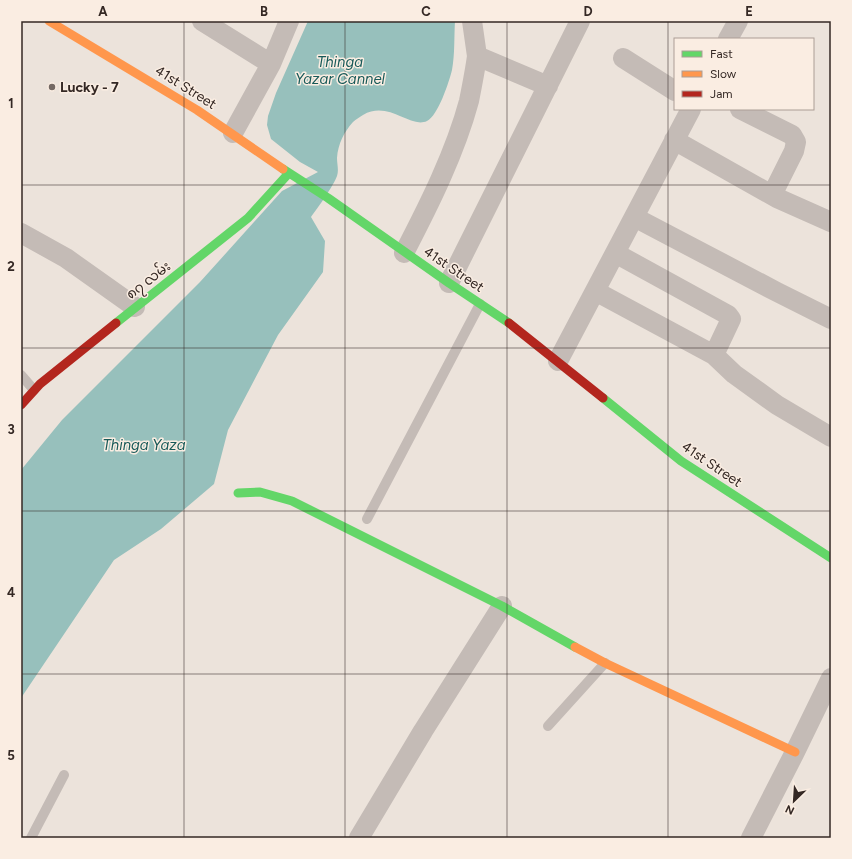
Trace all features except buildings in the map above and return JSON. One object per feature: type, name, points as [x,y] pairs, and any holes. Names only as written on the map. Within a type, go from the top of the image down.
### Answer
[{"type":"street","name":"41st Street","points":[[50,21],[197,110],[328,198],[404,253],[512,325],[681,461],[831,558]]},
{"type":"street","points":[[202,21],[271,64]]},
{"type":"street","points":[[233,133],[271,64],[289,21]]},
{"type":"street","points":[[404,253],[431,201],[469,101],[477,56],[472,21]]},
{"type":"street","points":[[449,284],[580,21]]},
{"type":"street","points":[[729,38],[738,21]]},
{"type":"street","points":[[477,56],[548,86]]},
{"type":"street","points":[[622,58],[674,91]]},
{"type":"street","points":[[558,361],[690,110]]},
{"type":"street","points":[[742,110],[792,135],[796,142],[794,151],[772,195]]},
{"type":"street","points":[[674,140],[772,195],[831,222]]},
{"type":"street","name":"၈၇ လမ်း","points":[[21,405],[40,384],[248,218],[291,174]]},
{"type":"street","points":[[634,218],[776,292],[831,318]]},
{"type":"street","points":[[21,233],[66,258],[135,308]]},
{"type":"street","points":[[615,253],[728,315],[731,319],[714,355]]},
{"type":"street","points":[[595,291],[714,355],[734,374],[777,405],[831,437]]},
{"type":"street","points":[[238,493],[260,492],[292,501],[502,606],[605,662],[795,752]]},
{"type":"street","points":[[358,838],[423,731],[502,606]]},
{"type":"street","points":[[751,838],[831,678]]},
{"type":"lane","points":[[367,518],[480,304]]},
{"type":"lane","points":[[21,375],[34,390]]},
{"type":"lane","points":[[548,726],[605,662]]},
{"type":"lane","points":[[31,838],[64,775]]},
{"type":"water","name":"Thinga Yaza","points":[[308,21],[455,21],[452,70],[439,106],[431,118],[427,121],[420,122],[413,121],[390,112],[373,111],[355,120],[347,130],[342,138],[339,148],[337,158],[337,176],[329,191],[311,217],[325,241],[323,272],[278,335],[228,430],[214,484],[161,529],[114,560],[21,698],[21,470],[62,420],[200,282],[282,191],[318,172],[300,162],[271,139],[267,125],[268,116],[276,93]]},
{"type":"traffic: fast","points":[[283,169],[328,198],[509,323]]},
{"type":"traffic: fast","points":[[116,323],[248,218],[289,173]]},
{"type":"traffic: fast","points":[[603,398],[681,461],[831,558]]},
{"type":"traffic: fast","points":[[238,493],[260,492],[292,501],[502,606],[575,647]]},
{"type":"traffic: slow","points":[[49,21],[197,110],[283,169]]},
{"type":"traffic: slow","points":[[575,647],[605,663],[795,752]]},
{"type":"traffic: jam","points":[[21,405],[40,384],[116,323]]},
{"type":"traffic: jam","points":[[509,323],[603,398]]},
{"type":"place","name":"Lucky - 7","points":[[52,87]]},
{"type":"water label","name":"Thinga Yazar Cannel","points":[[340,70]]}]
